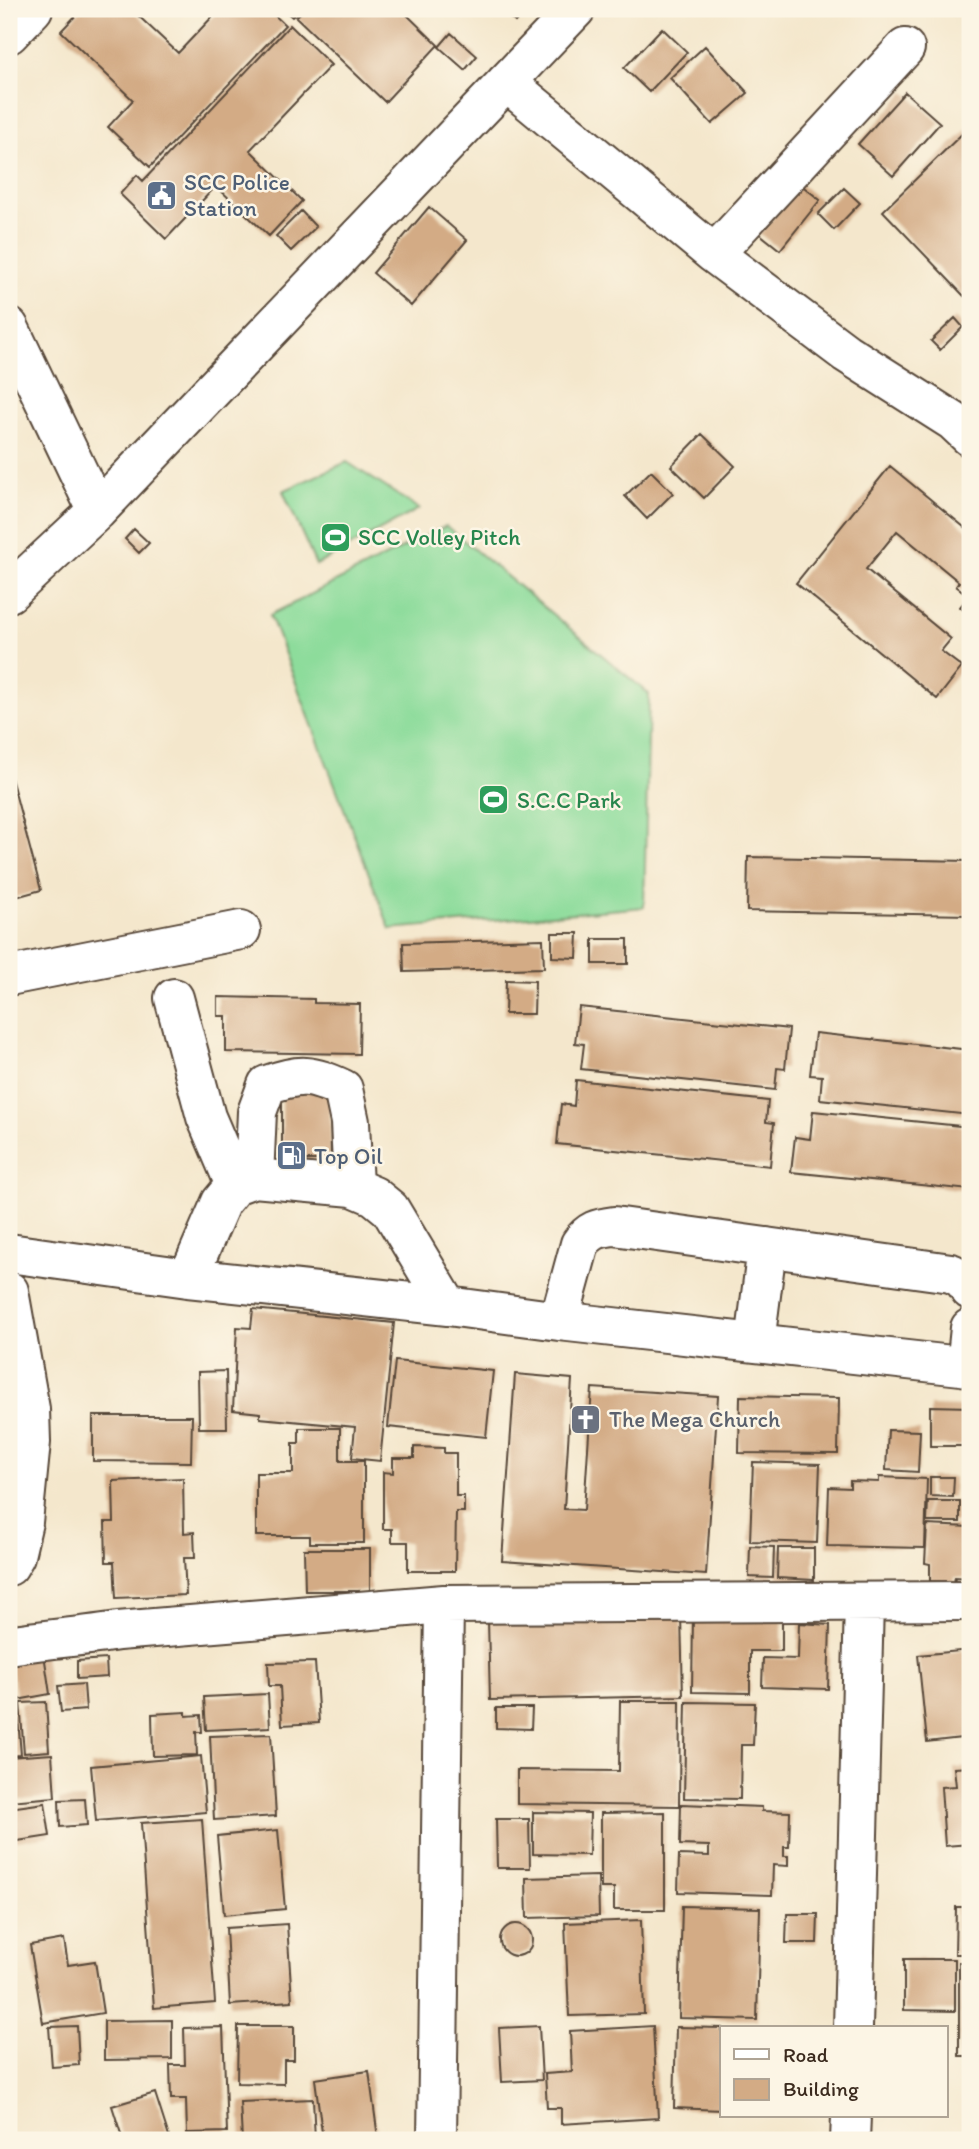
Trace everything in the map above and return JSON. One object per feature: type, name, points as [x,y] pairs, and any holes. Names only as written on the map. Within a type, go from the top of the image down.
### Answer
[{"type":"street","points":[[9,34],[33,9]]},
{"type":"street","points":[[9,593],[97,510],[576,9]]},
{"type":"street","points":[[714,254],[905,48]]},
{"type":"street","points":[[506,82],[714,254],[846,353],[964,420]]},
{"type":"street","points":[[9,327],[97,510]]},
{"type":"street","points":[[9,976],[241,930]]},
{"type":"street","points":[[174,998],[206,1117],[244,1182]]},
{"type":"street","points":[[188,1278],[221,1202],[244,1182],[257,1112],[267,1085],[289,1077],[315,1077],[342,1089],[350,1122],[352,1187]]},
{"type":"street","points":[[244,1182],[352,1187],[374,1196],[390,1209],[448,1306]]},
{"type":"street","points":[[559,1321],[579,1244],[586,1235],[596,1229],[614,1226],[951,1273],[963,1279],[970,1290]]},
{"type":"street","points":[[755,1343],[767,1247]]},
{"type":"street","points":[[9,1253],[188,1278],[968,1367],[970,1328]]},
{"type":"street","points":[[9,1291],[30,1409],[31,1442],[23,1522],[15,1556],[9,1566]]},
{"type":"street","points":[[9,1646],[118,1631],[444,1604],[970,1601]]},
{"type":"street","points":[[853,2026],[864,1603]]},
{"type":"street","points":[[437,2140],[444,1604]]},
{"type":"street","points":[[850,2140],[851,2118]]},
{"type":"green space","name":"SCC Volley Pitch","points":[[347,462],[419,509],[316,565],[283,491]]},
{"type":"green space","name":"S.C.C Park","points":[[446,526],[649,694],[644,907],[390,929],[270,615]]},
{"type":"building","points":[[82,9],[131,9],[178,53],[215,14],[209,9],[268,9],[285,25],[150,167],[108,127],[133,100],[61,31]]},
{"type":"building","points":[[283,9],[301,9],[292,17]]},
{"type":"building","points":[[304,9],[401,9],[438,45],[385,102],[296,17]]},
{"type":"building","points":[[501,9],[528,9],[515,22]]},
{"type":"building","points":[[290,25],[331,65],[250,150],[302,201],[269,236],[216,186],[166,239],[120,194],[137,175],[143,181]]},
{"type":"building","points":[[662,28],[687,52],[649,92],[624,68]]},
{"type":"building","points":[[451,33],[477,56],[465,70],[439,47]]},
{"type":"building","points":[[705,46],[748,93],[712,124],[670,78]]},
{"type":"building","points":[[905,92],[940,123],[893,176],[858,144]]},
{"type":"building","points":[[970,126],[970,290],[964,296],[883,211]]},
{"type":"building","points":[[800,184],[820,200],[780,250],[760,234]]},
{"type":"building","points":[[844,188],[860,203],[834,230],[818,214]]},
{"type":"building","points":[[429,207],[467,240],[411,306],[373,273]]},
{"type":"building","points":[[301,211],[316,227],[291,251],[276,236]]},
{"type":"building","points":[[955,318],[963,327],[940,350],[931,341]]},
{"type":"building","points":[[702,434],[735,466],[704,498],[671,466]]},
{"type":"building","points":[[890,466],[970,532],[970,616],[960,607],[969,596],[956,586],[959,582],[897,531],[866,569],[951,639],[941,651],[962,667],[937,699],[796,583]]},
{"type":"building","points":[[651,471],[673,493],[647,519],[625,496]]},
{"type":"building","points":[[134,529],[149,543],[139,553],[125,539]]},
{"type":"building","points":[[9,770],[41,890],[9,899]]},
{"type":"building","points":[[748,857],[970,861],[970,915],[747,911]]},
{"type":"building","points":[[552,933],[578,933],[577,958],[552,957]]},
{"type":"building","points":[[543,939],[544,968],[404,972],[403,943]]},
{"type":"building","points":[[593,939],[628,939],[628,964],[593,964]]},
{"type":"building","points":[[506,980],[535,981],[534,1014],[505,1014]]},
{"type":"building","points":[[218,997],[314,999],[314,1003],[360,1004],[359,1054],[226,1052],[226,1016],[218,1016]]},
{"type":"building","points":[[579,1007],[789,1029],[785,1069],[777,1068],[775,1090],[581,1069],[584,1044],[575,1043]]},
{"type":"building","points":[[815,1033],[970,1050],[970,1115],[820,1099],[822,1076],[810,1075]]},
{"type":"building","points":[[576,1080],[768,1101],[766,1122],[774,1123],[770,1166],[557,1144],[561,1104],[574,1106]]},
{"type":"building","points":[[282,1088],[330,1088],[331,1160],[282,1160]]},
{"type":"building","points":[[813,1111],[970,1127],[970,1190],[791,1172],[795,1137],[810,1139]]},
{"type":"building","points":[[253,1309],[394,1323],[380,1461],[352,1458],[355,1427],[260,1418],[260,1413],[233,1410],[237,1327],[251,1328]]},
{"type":"building","points":[[395,1361],[493,1371],[486,1437],[388,1427]]},
{"type":"building","points":[[226,1371],[227,1428],[199,1428],[198,1372]]},
{"type":"building","points":[[515,1374],[572,1379],[564,1509],[584,1510],[592,1388],[718,1396],[706,1575],[502,1561]]},
{"type":"building","points":[[740,1396],[839,1398],[838,1454],[739,1453]]},
{"type":"building","points":[[930,1406],[970,1407],[970,1446],[930,1446]]},
{"type":"building","points":[[93,1416],[192,1416],[191,1462],[93,1461]]},
{"type":"building","points":[[299,1428],[340,1428],[340,1461],[364,1461],[364,1543],[310,1543],[310,1536],[256,1536],[256,1473],[293,1473],[293,1443],[299,1443]]},
{"type":"building","points":[[888,1430],[920,1431],[918,1472],[886,1470]]},
{"type":"building","points":[[414,1447],[444,1448],[444,1453],[456,1453],[456,1496],[464,1496],[464,1512],[456,1512],[455,1571],[408,1571],[408,1542],[392,1542],[392,1529],[383,1529],[383,1472],[393,1473],[393,1458],[414,1458]]},
{"type":"building","points":[[753,1462],[820,1464],[817,1543],[750,1541]]},
{"type":"building","points":[[879,1477],[927,1479],[925,1548],[827,1546],[829,1487],[850,1488],[850,1481],[879,1482]]},
{"type":"building","points":[[930,1477],[954,1477],[953,1497],[930,1496]]},
{"type":"building","points":[[183,1478],[184,1533],[194,1532],[195,1558],[184,1558],[186,1595],[116,1598],[114,1562],[106,1562],[105,1522],[114,1522],[113,1481]]},
{"type":"building","points":[[928,1501],[960,1501],[960,1522],[927,1522]]},
{"type":"building","points":[[927,1525],[970,1527],[970,1578],[955,1577],[954,1582],[930,1581],[930,1564],[925,1563]]},
{"type":"building","points":[[750,1546],[774,1547],[773,1578],[749,1577]]},
{"type":"building","points":[[778,1548],[814,1548],[814,1580],[777,1578]]},
{"type":"building","points":[[304,1549],[370,1549],[370,1591],[305,1591]]},
{"type":"building","points":[[681,1615],[683,1696],[490,1700],[488,1620]]},
{"type":"building","points":[[693,1616],[782,1616],[782,1651],[750,1651],[750,1693],[692,1692]]},
{"type":"building","points":[[799,1623],[830,1625],[828,1689],[762,1687],[763,1658],[798,1659]]},
{"type":"building","points":[[970,1650],[970,1737],[927,1742],[918,1655]]},
{"type":"building","points":[[44,1654],[50,1694],[17,1700],[10,1660]]},
{"type":"building","points":[[106,1659],[107,1677],[77,1679],[77,1661]]},
{"type":"building","points":[[315,1662],[319,1723],[282,1725],[280,1686],[269,1686],[268,1663]]},
{"type":"building","points":[[9,1676],[14,1704],[9,1705]]},
{"type":"building","points":[[84,1684],[86,1710],[61,1712],[58,1686]]},
{"type":"building","points":[[268,1694],[270,1727],[206,1730],[204,1697]]},
{"type":"building","points":[[620,1701],[680,1701],[679,1806],[517,1804],[517,1770],[619,1771]]},
{"type":"building","points":[[46,1702],[49,1751],[24,1753],[20,1703]]},
{"type":"building","points":[[686,1702],[755,1703],[753,1745],[741,1745],[740,1799],[684,1798]]},
{"type":"building","points":[[17,1706],[21,1755],[9,1756],[9,1707]]},
{"type":"building","points":[[496,1708],[532,1708],[531,1729],[496,1728]]},
{"type":"building","points":[[186,1712],[186,1716],[201,1715],[202,1732],[196,1732],[197,1755],[153,1756],[152,1714]]},
{"type":"building","points":[[271,1734],[276,1816],[214,1820],[210,1736]]},
{"type":"building","points":[[52,1754],[55,1797],[10,1801],[9,1757]]},
{"type":"building","points":[[201,1756],[206,1812],[96,1821],[91,1766]]},
{"type":"building","points":[[970,1767],[970,1844],[945,1846],[941,1787],[956,1786],[954,1768]]},
{"type":"building","points":[[85,1799],[87,1825],[60,1827],[59,1800]]},
{"type":"building","points":[[45,1803],[50,1836],[11,1842],[9,1808]]},
{"type":"building","points":[[681,1804],[762,1807],[762,1811],[790,1812],[789,1847],[784,1847],[788,1866],[773,1865],[772,1895],[678,1892],[679,1855],[709,1856],[709,1846],[680,1845]]},
{"type":"building","points":[[533,1812],[590,1813],[589,1855],[533,1854]]},
{"type":"building","points":[[665,1812],[665,1910],[614,1910],[614,1888],[601,1888],[601,1813]]},
{"type":"building","points":[[202,1819],[215,2003],[154,2008],[141,1823]]},
{"type":"building","points":[[496,1819],[529,1819],[530,1868],[497,1868]]},
{"type":"building","points":[[278,1830],[285,1909],[224,1915],[217,1836]]},
{"type":"building","points":[[964,1870],[970,1871],[970,1954],[955,1954],[956,1907],[964,1907]]},
{"type":"building","points":[[598,1876],[599,1916],[527,1918],[526,1878]]},
{"type":"building","points":[[682,1906],[760,1908],[757,2020],[679,2018]]},
{"type":"building","points":[[787,1914],[818,1914],[817,1943],[786,1943]]},
{"type":"building","points":[[641,1920],[644,2014],[569,2016],[565,1923]]},
{"type":"building","points":[[287,1924],[292,2001],[230,2005],[226,1928]]},
{"type":"building","points":[[516,1924],[527,1929],[532,1940],[527,1951],[516,1956],[505,1951],[500,1940],[505,1929]]},
{"type":"building","points":[[64,1939],[68,1965],[95,1961],[103,2013],[43,2023],[30,1945]]},
{"type":"building","points":[[904,1959],[955,1959],[955,2011],[904,2010]]},
{"type":"building","points":[[959,1962],[970,1962],[970,2056],[959,2056]]},
{"type":"building","points":[[172,2020],[172,2059],[104,2060],[104,2021]]},
{"type":"building","points":[[77,2026],[79,2065],[52,2067],[49,2027]]},
{"type":"building","points":[[238,2026],[294,2026],[294,2060],[284,2060],[284,2084],[237,2083]]},
{"type":"building","points":[[539,2026],[542,2080],[502,2082],[499,2028]]},
{"type":"building","points":[[653,2026],[658,2118],[561,2124],[561,2108],[547,2108],[545,2074],[572,2072],[570,2031]]},
{"type":"building","points":[[223,2027],[227,2132],[187,2133],[186,2099],[171,2099],[170,2065],[185,2065],[184,2028]]},
{"type":"building","points":[[676,2027],[720,2028],[720,2110],[674,2108]]},
{"type":"building","points":[[369,2071],[378,2138],[323,2140],[315,2079]]},
{"type":"building","points":[[967,2085],[970,2085],[970,2140],[967,2140]]},
{"type":"building","points":[[155,2093],[170,2140],[123,2140],[112,2106]]},
{"type":"building","points":[[313,2099],[315,2140],[242,2140],[240,2102]]},
{"type":"building","points":[[671,2137],[708,2138],[671,2140]]},
{"type":"place","name":"SCC Police Station","points":[[161,195]]},
{"type":"place","name":"SCC Volley Pitch","points":[[335,537]]},
{"type":"place","name":"S.C.C Park","points":[[494,800]]},
{"type":"place","name":"Top Oil","points":[[291,1156]]},
{"type":"place","name":"The Mega Church","points":[[586,1419]]}]
